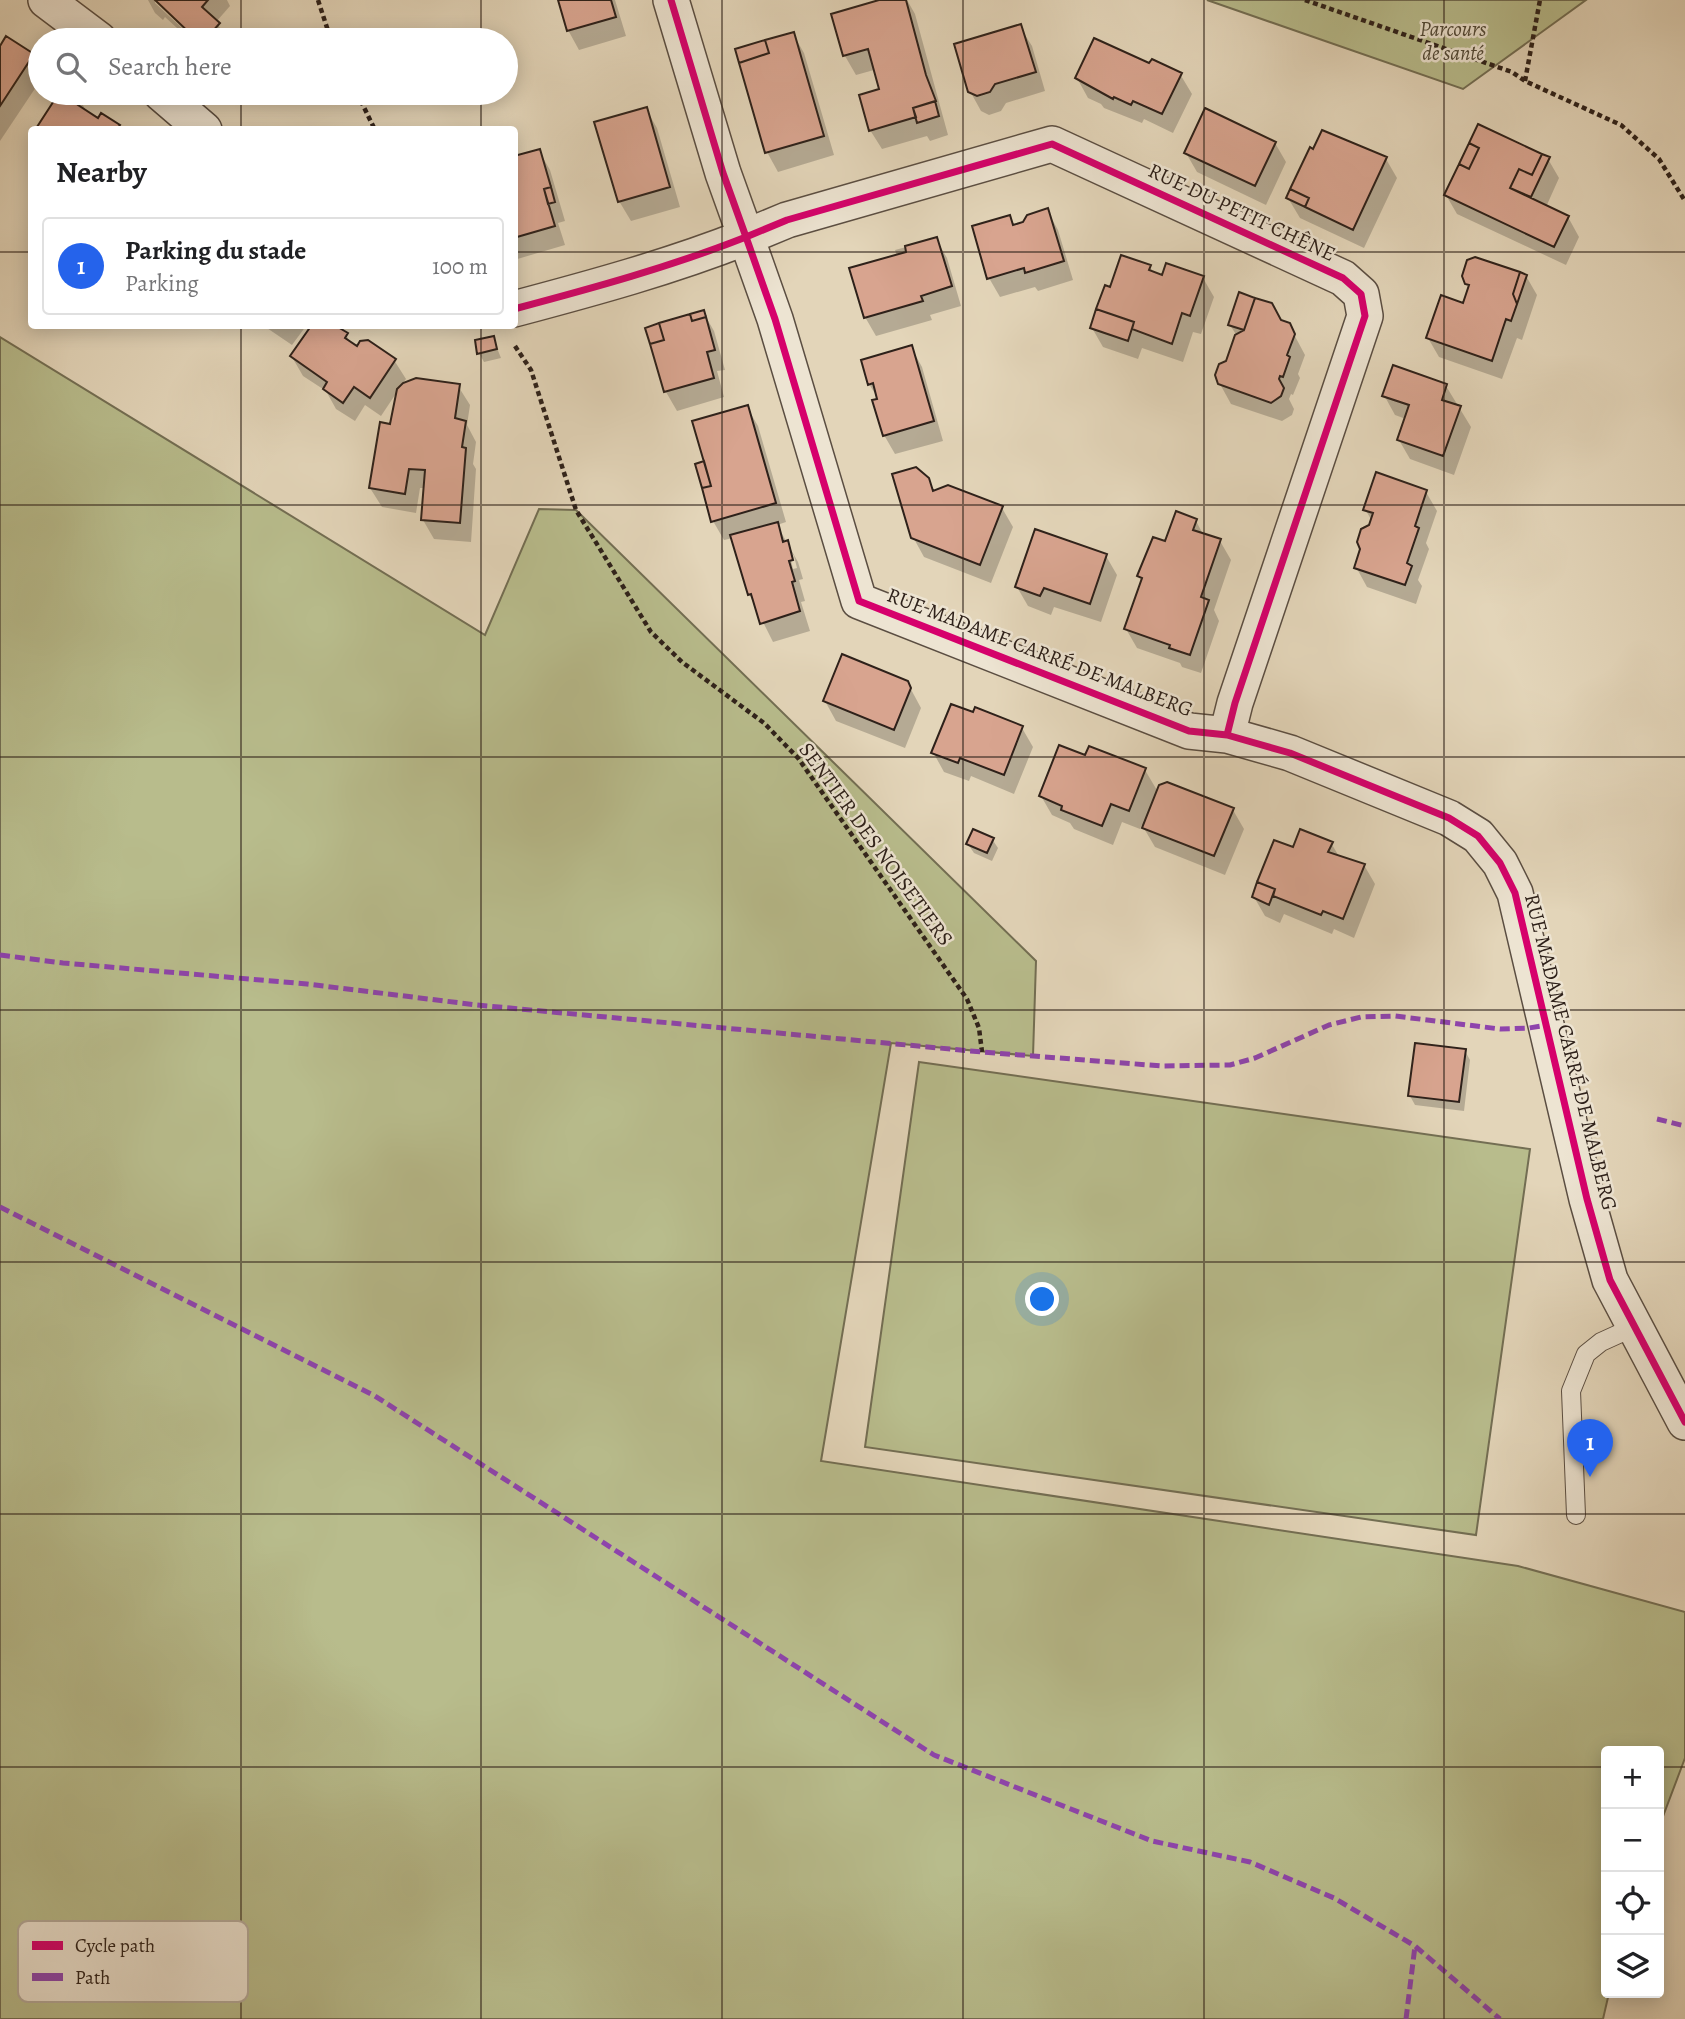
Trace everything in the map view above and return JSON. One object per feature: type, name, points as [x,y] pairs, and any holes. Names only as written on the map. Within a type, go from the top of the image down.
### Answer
[{"type":"street","points":[[46,0],[83,28]]},
{"type":"street","points":[[518,321],[610,283],[746,237],[723,173],[671,0]]},
{"type":"street","points":[[175,105],[199,126]]},
{"type":"street","name":"RUE DU PETIT CHÊNE","points":[[746,237],[786,220],[1052,144],[1343,278],[1361,294],[1365,316],[1235,703],[1227,735]]},
{"type":"street","name":"RUE MADAME CARRÉ DE MALBERG","points":[[746,237],[775,319],[859,601],[1189,731],[1227,735],[1290,753],[1450,818],[1478,836],[1500,863],[1515,893],[1587,1199],[1610,1280],[1685,1422]]},
{"type":"lane","points":[[1576,1515],[1571,1391],[1586,1354],[1601,1342],[1634,1327]]},
{"type":"path","points":[[318,0],[327,28]]},
{"type":"path","points":[[1305,0],[1512,72],[1525,81],[1621,125],[1659,159],[1685,201]]},
{"type":"path","points":[[1525,81],[1540,0]]},
{"type":"path","points":[[363,105],[373,126]]},
{"type":"green space","name":"Parcours de santé","points":[[1207,0],[1586,0],[1463,89]]},
{"type":"green space","points":[[0,337],[485,635],[539,509],[576,510],[1036,961],[1033,1056],[891,1043],[821,1461],[1518,1566],[1685,1612],[1685,1758],[1664,1814],[1664,1746],[1601,1746],[1601,1998],[1608,1998],[1603,2019],[0,2019]]},
{"type":"green space","points":[[919,1062],[1530,1149],[1476,1535],[865,1447]]},
{"type":"building","points":[[155,0],[208,0],[202,7],[220,23],[216,28],[184,28]]},
{"type":"building","points":[[558,0],[611,0],[616,17],[567,31]]},
{"type":"building","points":[[879,0],[906,0],[926,75],[936,101],[913,108],[916,117],[869,131],[859,95],[879,89],[868,49],[843,56],[831,14]]},
{"type":"building","points":[[1021,24],[1036,72],[995,84],[990,92],[977,96],[968,92],[954,44]]},
{"type":"building","points":[[794,32],[824,136],[765,153],[739,63],[769,53],[765,40]]},
{"type":"building","points":[[6,36],[28,50],[28,63],[0,106],[0,46]]},
{"type":"building","points":[[1094,38],[1149,63],[1152,59],[1182,73],[1162,114],[1133,101],[1131,105],[1114,97],[1113,99],[1075,78]]},
{"type":"building","points":[[765,40],[769,53],[739,63],[735,49]]},
{"type":"building","points":[[935,101],[939,116],[917,123],[913,108]]},
{"type":"building","points":[[51,105],[78,105],[98,118],[101,113],[120,125],[119,126],[38,126]]},
{"type":"building","points":[[647,107],[670,187],[618,202],[594,122]]},
{"type":"building","points":[[1205,108],[1276,142],[1255,186],[1184,153]]},
{"type":"building","points":[[1478,124],[1542,154],[1532,175],[1519,169],[1510,188],[1569,216],[1554,247],[1444,195],[1459,164],[1469,169],[1479,148],[1469,143]]},
{"type":"building","points":[[1322,130],[1387,157],[1353,230],[1305,207],[1309,198],[1290,189],[1310,147],[1313,149]]},
{"type":"building","points":[[1469,143],[1479,148],[1469,169],[1459,164]]},
{"type":"building","points":[[540,149],[551,187],[544,189],[555,226],[518,237],[518,155]]},
{"type":"building","points":[[1542,154],[1550,157],[1531,197],[1510,188],[1519,169],[1532,175]]},
{"type":"building","points":[[551,187],[555,202],[548,204],[544,189]]},
{"type":"building","points":[[1290,189],[1309,198],[1305,207],[1286,198]]},
{"type":"building","points":[[1048,208],[1064,261],[1025,273],[1024,268],[987,279],[972,226],[1010,215],[1013,225],[1023,222],[1027,215]]},
{"type":"building","points":[[937,237],[952,286],[921,296],[923,301],[864,318],[849,268],[906,252],[905,246]]},
{"type":"building","points":[[1121,255],[1151,265],[1149,270],[1162,275],[1166,263],[1204,276],[1190,316],[1182,313],[1172,344],[1132,329],[1134,322],[1096,309],[1105,285],[1110,287]]},
{"type":"building","points":[[1475,257],[1520,272],[1513,294],[1517,304],[1511,321],[1506,319],[1492,361],[1426,338],[1441,295],[1463,303],[1469,285],[1465,284],[1462,276],[1467,260]]},
{"type":"building","points":[[1520,272],[1527,275],[1517,304],[1513,294]]},
{"type":"building","points":[[1239,292],[1255,298],[1244,330],[1228,325]]},
{"type":"building","points":[[1255,298],[1272,303],[1281,320],[1290,323],[1295,334],[1283,377],[1280,376],[1279,379],[1284,388],[1281,396],[1271,403],[1218,384],[1215,375],[1219,364],[1226,361],[1235,335],[1244,330]]},
{"type":"building","points":[[1096,309],[1134,322],[1128,341],[1090,328]]},
{"type":"building","points":[[704,310],[706,317],[692,321],[690,314]]},
{"type":"building","points":[[690,314],[692,321],[706,317],[715,350],[707,352],[714,378],[664,392],[650,344],[664,340],[659,323]]},
{"type":"building","points":[[659,323],[664,340],[650,344],[645,328]]},
{"type":"building","points":[[309,329],[341,329],[348,333],[345,338],[357,346],[360,341],[368,340],[396,359],[370,398],[354,387],[343,403],[323,389],[327,382],[290,356]]},
{"type":"building","points":[[494,336],[497,349],[477,354],[475,340]]},
{"type":"building","points":[[912,345],[934,421],[883,436],[872,400],[877,399],[873,383],[868,385],[861,360]]},
{"type":"building","points":[[1393,365],[1447,384],[1442,400],[1461,406],[1443,456],[1397,440],[1409,405],[1382,396]]},
{"type":"building","points":[[416,378],[460,384],[455,418],[466,421],[462,447],[466,448],[460,523],[421,520],[425,470],[409,469],[405,494],[369,488],[380,422],[390,424],[397,389],[403,383]]},
{"type":"building","points":[[748,405],[776,503],[711,522],[702,488],[711,486],[692,421]]},
{"type":"building","points":[[704,461],[711,486],[702,488],[695,464]]},
{"type":"building","points":[[916,467],[929,478],[933,491],[948,485],[1003,506],[980,565],[911,538],[892,474]]},
{"type":"building","points":[[1376,472],[1427,490],[1415,526],[1419,528],[1407,563],[1412,566],[1405,585],[1354,568],[1360,549],[1357,542],[1361,529],[1369,525],[1373,513],[1363,510]]},
{"type":"building","points":[[1176,511],[1197,519],[1193,530],[1221,539],[1201,597],[1209,600],[1190,655],[1124,629],[1142,578],[1137,576],[1153,537],[1165,541]]},
{"type":"building","points":[[778,522],[783,542],[788,540],[793,560],[789,561],[800,611],[760,624],[751,594],[748,595],[730,535]]},
{"type":"building","points":[[1035,529],[1107,554],[1090,604],[1044,588],[1040,596],[1015,587]]},
{"type":"building","points":[[842,654],[908,681],[911,688],[894,730],[823,701]]},
{"type":"building","points":[[951,704],[973,712],[975,707],[1023,726],[1004,775],[960,758],[958,763],[931,753]]},
{"type":"building","points":[[1059,745],[1085,755],[1089,746],[1146,768],[1129,811],[1111,804],[1102,826],[1061,810],[1062,806],[1039,796]]},
{"type":"building","points":[[1167,782],[1234,808],[1214,856],[1142,828],[1159,785]]},
{"type":"building","points":[[973,829],[994,838],[987,853],[966,844]]},
{"type":"building","points":[[1300,829],[1333,842],[1328,852],[1365,864],[1343,919],[1323,911],[1321,915],[1273,896],[1275,889],[1257,882],[1274,840],[1293,847]]},
{"type":"building","points":[[1257,882],[1275,889],[1269,905],[1252,897]]},
{"type":"building","points":[[1415,1043],[1466,1049],[1459,1102],[1408,1096]]},
{"type":"marked path","points":[[0,955],[307,984],[477,1005],[1162,1066],[1230,1065],[1255,1058],[1329,1025],[1361,1017],[1395,1016],[1500,1029],[1547,1025]]},
{"type":"marked path","points":[[1657,1119],[1685,1126]]},
{"type":"marked path","points":[[0,1207],[375,1396],[934,1755],[1152,1841],[1250,1862],[1334,1898],[1415,1946],[1500,2019]]},
{"type":"marked path","points":[[1406,2019],[1415,1946]]},
{"type":"cycle path","points":[[671,0],[723,173],[746,237],[787,220],[1052,144],[1343,278],[1361,294],[1365,316],[1235,703],[1227,735]]},
{"type":"cycle path","points":[[518,308],[660,267],[746,237],[775,319],[859,601],[1189,731],[1227,735],[1290,753],[1449,818],[1478,836],[1500,863],[1515,893],[1587,1199],[1610,1280],[1685,1422]]},
{"type":"place","name":"Parking du stade","points":[[1590,1477]]}]
